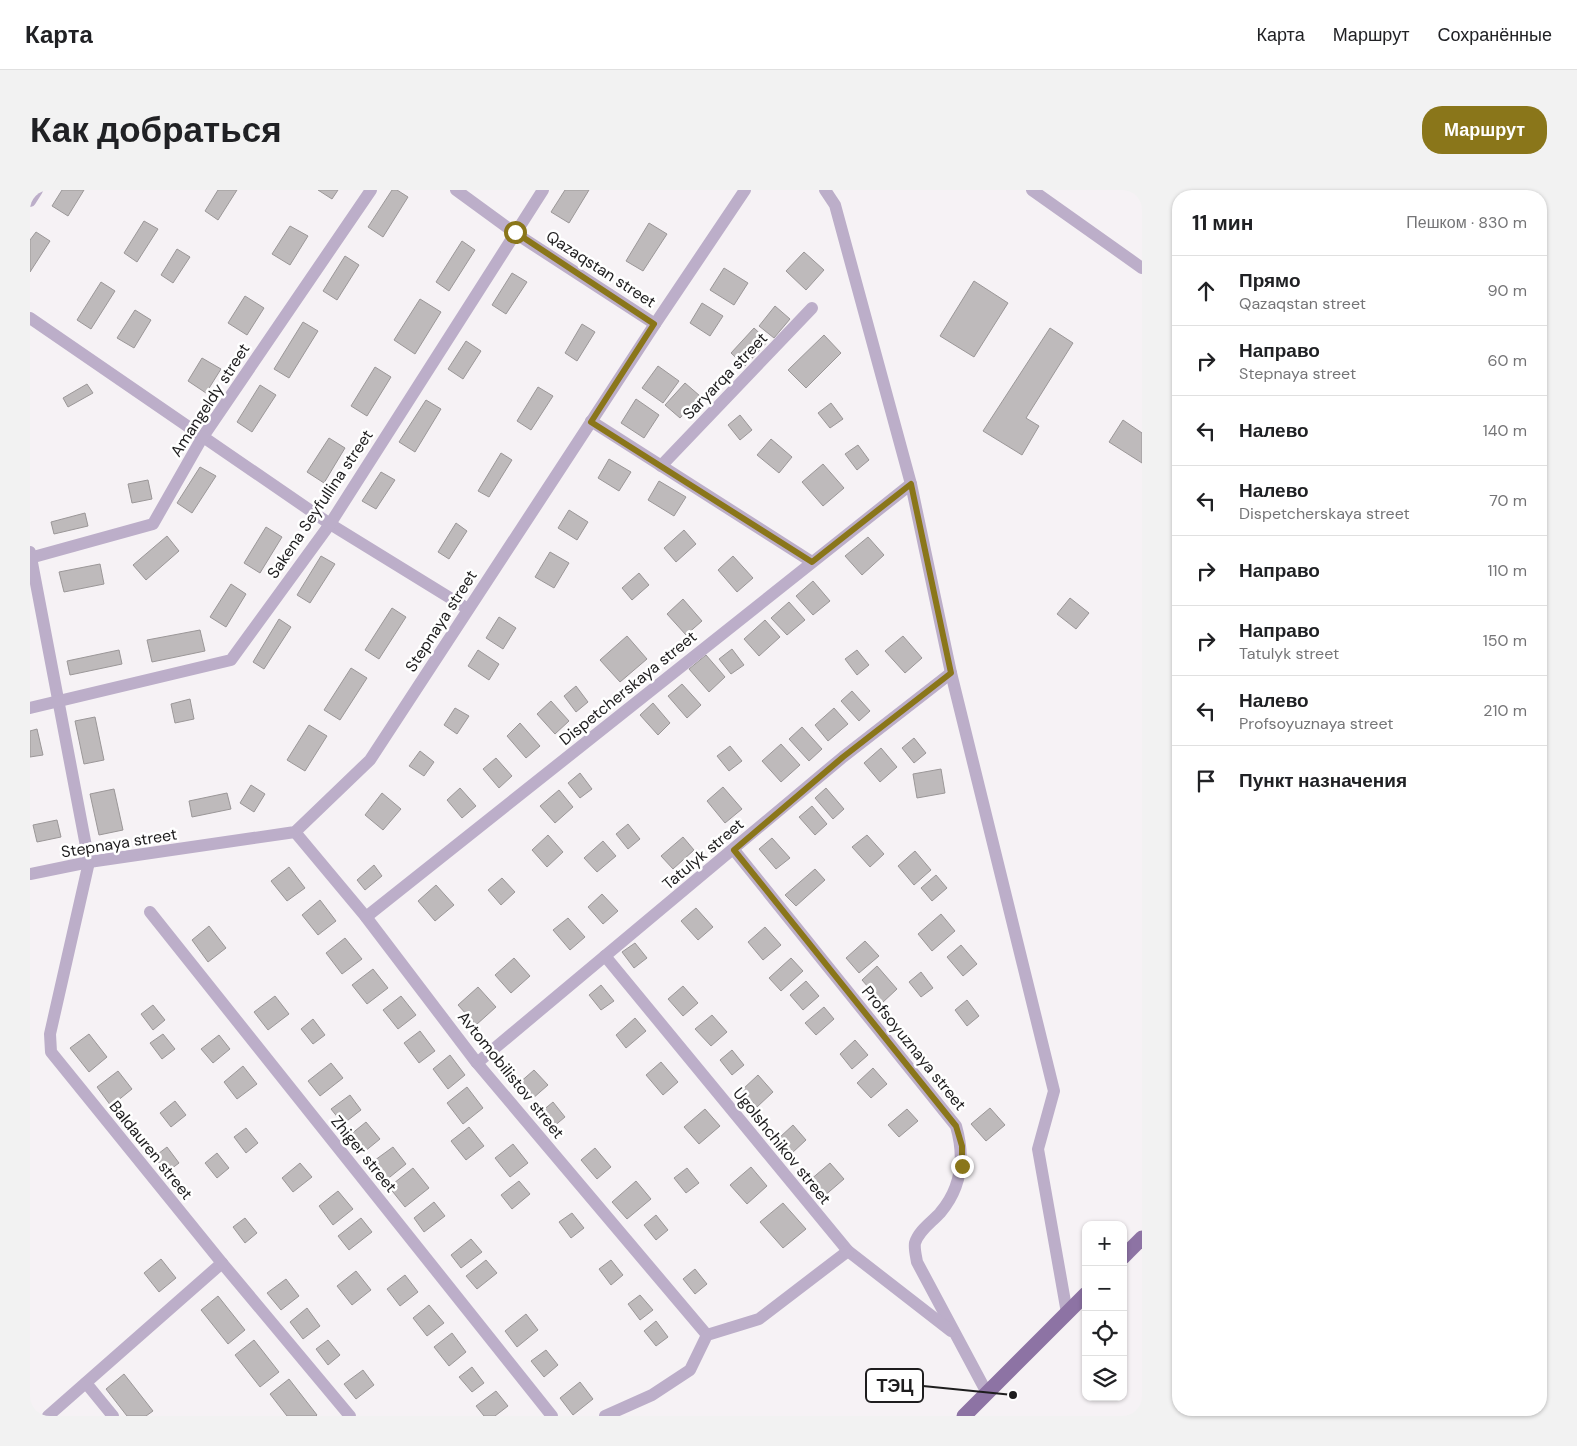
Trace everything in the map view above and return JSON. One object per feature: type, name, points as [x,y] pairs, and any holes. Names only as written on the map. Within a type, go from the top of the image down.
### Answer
[{"type":"main road","points":[[1127,1253],[1142,1238]]},
{"type":"main road","points":[[964,1416],[1082,1298]]},
{"type":"street","points":[[30,201],[37,190]]},
{"type":"street","name":"Amangeldy street","points":[[30,556],[153,524],[202,438],[371,190]]},
{"type":"street","name":"Qazaqstan street","points":[[456,190],[515,232],[654,324]]},
{"type":"street","name":"Sakena Seyfullina street","points":[[30,708],[231,660],[330,524],[543,190]]},
{"type":"street","name":"Stepnaya street","points":[[30,874],[89,862],[295,832],[370,760],[654,324],[746,190]]},
{"type":"street","points":[[825,190],[836,205],[911,484],[951,673],[1054,1091],[1038,1149],[1067,1313]]},
{"type":"street","points":[[1032,190],[1142,268]]},
{"type":"street","name":"Saryarqa street","points":[[661,466],[812,308]]},
{"type":"street","points":[[30,318],[202,438],[330,524],[468,609]]},
{"type":"street","points":[[591,422],[812,562]]},
{"type":"street","name":"Dispetcherskaya street","points":[[366,917],[911,484]]},
{"type":"street","points":[[30,556],[89,862]]},
{"type":"street","name":"Tatulyk street","points":[[478,1063],[843,757],[951,673]]},
{"type":"street","name":"Avtomobilistov street","points":[[295,832],[366,917],[478,1063],[707,1335]]},
{"type":"street","name":"Profsoyuznaya street","points":[[734,850],[956,1126],[962,1146],[962,1166],[954,1190],[941,1212],[923,1230],[915,1243],[917,1262],[987,1393]]},
{"type":"street","name":"Baldauren street","points":[[89,862],[50,1034],[51,1052],[222,1263],[350,1416]]},
{"type":"street","name":"Zhiger street","points":[[150,912],[552,1416]]},
{"type":"street","name":"Ugolshchikov street","points":[[605,956],[848,1251],[956,1334]]},
{"type":"street","points":[[606,1416],[652,1395],[690,1370],[707,1335],[760,1319],[848,1251]]},
{"type":"street","points":[[48,1416],[222,1263]]},
{"type":"street","points":[[86,1383],[113,1416]]},
{"type":"building","points":[[62,190],[84,190],[68,216],[52,206]]},
{"type":"building","points":[[218,190],[237,190],[218,220],[205,211]]},
{"type":"building","points":[[318,190],[338,190],[332,199]]},
{"type":"building","points":[[392,190],[397,190],[408,197],[383,237],[368,227]]},
{"type":"building","points":[[565,190],[589,190],[569,223],[551,212]]},
{"type":"building","points":[[144,221],[158,229],[137,262],[124,253]]},
{"type":"building","points":[[649,223],[667,234],[643,271],[626,261]]},
{"type":"building","points":[[290,226],[308,236],[290,265],[272,254]]},
{"type":"building","points":[[36,232],[50,241],[30,272],[30,240]]},
{"type":"building","points":[[462,241],[475,250],[449,291],[436,282]]},
{"type":"building","points":[[177,249],[190,257],[173,283],[161,275]]},
{"type":"building","points":[[804,252],[824,270],[806,290],[786,271]]},
{"type":"building","points":[[345,256],[359,265],[337,300],[323,291]]},
{"type":"building","points":[[724,268],[748,283],[734,305],[710,290]]},
{"type":"building","points":[[512,273],[527,282],[506,314],[492,305]]},
{"type":"building","points":[[974,281],[1008,303],[974,357],[940,336]]},
{"type":"building","points":[[101,282],[115,291],[91,329],[77,320]]},
{"type":"building","points":[[245,296],[264,308],[247,335],[228,323]]},
{"type":"building","points":[[420,299],[441,312],[415,354],[394,340]]},
{"type":"building","points":[[702,303],[723,316],[710,336],[690,323]]},
{"type":"building","points":[[775,306],[790,319],[774,338],[759,326]]},
{"type":"building","points":[[135,310],[151,320],[134,348],[117,338]]},
{"type":"building","points":[[303,322],[318,331],[289,378],[274,369]]},
{"type":"building","points":[[582,324],[595,332],[577,361],[565,353]]},
{"type":"building","points":[[754,328],[768,341],[745,366],[731,353]]},
{"type":"building","points":[[1050,328],[1073,343],[1026,418],[1039,426],[1022,455],[983,431]]},
{"type":"building","points":[[824,335],[841,353],[806,388],[788,370]]},
{"type":"building","points":[[466,341],[481,351],[463,379],[448,369]]},
{"type":"building","points":[[202,358],[221,369],[206,393],[188,381]]},
{"type":"building","points":[[658,366],[679,381],[663,403],[642,388]]},
{"type":"building","points":[[375,367],[391,377],[367,416],[351,406]]},
{"type":"building","points":[[685,383],[700,396],[680,418],[665,405]]},
{"type":"building","points":[[87,384],[93,393],[68,407],[63,398]]},
{"type":"building","points":[[260,385],[276,395],[252,432],[237,422]]},
{"type":"building","points":[[538,387],[553,396],[531,430],[517,421]]},
{"type":"building","points":[[636,399],[659,415],[644,438],[621,423]]},
{"type":"building","points":[[426,400],[441,409],[415,452],[399,442]]},
{"type":"building","points":[[831,403],[843,419],[830,428],[818,413]]},
{"type":"building","points":[[740,415],[752,430],[740,440],[728,425]]},
{"type":"building","points":[[1123,420],[1142,433],[1142,463],[1109,442]]},
{"type":"building","points":[[329,438],[345,448],[324,483],[307,472]]},
{"type":"building","points":[[771,439],[792,457],[779,473],[757,455]]},
{"type":"building","points":[[858,445],[869,460],[857,470],[845,454]]},
{"type":"building","points":[[501,453],[512,460],[489,497],[478,491]]},
{"type":"building","points":[[609,459],[631,472],[619,491],[598,478]]},
{"type":"building","points":[[823,464],[844,488],[823,506],[802,482]]},
{"type":"building","points":[[200,467],[216,476],[192,513],[177,503]]},
{"type":"building","points":[[381,472],[395,480],[376,509],[362,501]]},
{"type":"building","points":[[148,480],[152,499],[132,503],[128,484]]},
{"type":"building","points":[[659,481],[686,497],[674,516],[648,500]]},
{"type":"building","points":[[569,510],[588,522],[577,540],[558,528]]},
{"type":"building","points":[[85,513],[88,526],[54,534],[51,522]]},
{"type":"building","points":[[456,523],[467,531],[449,559],[438,552]]},
{"type":"building","points":[[266,527],[282,537],[260,573],[244,563]]},
{"type":"building","points":[[684,530],[696,544],[676,562],[664,548]]},
{"type":"building","points":[[167,536],[179,551],[146,580],[133,565]]},
{"type":"building","points":[[868,537],[884,555],[862,575],[845,556]]},
{"type":"building","points":[[550,552],[569,563],[554,588],[535,577]]},
{"type":"building","points":[[321,556],[335,564],[310,603],[297,595]]},
{"type":"building","points":[[733,556],[753,578],[737,592],[718,570]]},
{"type":"building","points":[[100,564],[104,584],[64,592],[59,572]]},
{"type":"building","points":[[639,573],[649,585],[632,600],[622,588]]},
{"type":"building","points":[[813,581],[830,601],[813,615],[796,596]]},
{"type":"building","points":[[231,584],[246,594],[226,627],[210,617]]},
{"type":"building","points":[[1070,598],[1089,613],[1076,629],[1057,614]]},
{"type":"building","points":[[683,599],[702,621],[686,635],[667,614]]},
{"type":"building","points":[[789,602],[805,620],[787,635],[771,618]]},
{"type":"building","points":[[392,608],[406,617],[379,659],[365,650]]},
{"type":"building","points":[[499,617],[516,628],[503,649],[486,638]]},
{"type":"building","points":[[279,619],[291,627],[264,669],[253,662]]},
{"type":"building","points":[[765,620],[780,637],[759,656],[744,639]]},
{"type":"building","points":[[200,630],[205,651],[152,662],[147,640]]},
{"type":"building","points":[[627,636],[647,659],[620,682],[600,660]]},
{"type":"building","points":[[903,636],[922,658],[905,673],[885,651]]},
{"type":"building","points":[[732,649],[744,665],[731,674],[719,659]]},
{"type":"building","points":[[119,650],[122,664],[70,675],[67,661]]},
{"type":"building","points":[[478,650],[499,664],[489,680],[468,666]]},
{"type":"building","points":[[857,650],[869,665],[857,675],[845,659]]},
{"type":"building","points":[[706,655],[725,677],[709,692],[689,669]]},
{"type":"building","points":[[351,668],[367,678],[340,720],[324,710]]},
{"type":"building","points":[[682,684],[701,705],[687,718],[668,696]]},
{"type":"building","points":[[576,686],[588,702],[576,712],[564,696]]},
{"type":"building","points":[[852,691],[870,711],[859,721],[841,701]]},
{"type":"building","points":[[190,699],[194,719],[175,723],[171,704]]},
{"type":"building","points":[[551,701],[569,721],[555,734],[537,714]]},
{"type":"building","points":[[653,703],[670,723],[658,735],[640,715]]},
{"type":"building","points":[[455,708],[469,716],[457,734],[444,725]]},
{"type":"building","points":[[834,708],[848,724],[828,741],[815,725]]},
{"type":"building","points":[[95,717],[104,760],[84,764],[75,721]]},
{"type":"building","points":[[520,723],[540,746],[526,758],[507,736]]},
{"type":"building","points":[[309,725],[327,736],[305,771],[287,760]]},
{"type":"building","points":[[802,727],[822,749],[809,761],[789,739]]},
{"type":"building","points":[[37,729],[43,755],[30,757],[30,731]]},
{"type":"building","points":[[914,738],[926,753],[914,763],[902,748]]},
{"type":"building","points":[[781,744],[800,765],[781,782],[762,761]]},
{"type":"building","points":[[730,746],[742,761],[729,771],[717,756]]},
{"type":"building","points":[[881,748],[897,767],[880,782],[864,763]]},
{"type":"building","points":[[420,751],[434,762],[424,776],[409,766]]},
{"type":"building","points":[[496,758],[512,776],[499,788],[483,769]]},
{"type":"building","points":[[941,769],[945,793],[917,798],[913,774]]},
{"type":"building","points":[[580,773],[592,789],[580,798],[568,783]]},
{"type":"building","points":[[251,785],[265,794],[254,812],[240,803]]},
{"type":"building","points":[[723,787],[742,809],[725,823],[707,801]]},
{"type":"building","points":[[460,788],[476,806],[462,818],[447,800]]},
{"type":"building","points":[[826,788],[844,809],[833,819],[815,798]]},
{"type":"building","points":[[114,789],[123,830],[99,835],[90,794]]},
{"type":"building","points":[[559,790],[573,807],[555,823],[540,806]]},
{"type":"building","points":[[227,793],[231,809],[192,817],[189,801]]},
{"type":"building","points":[[382,793],[401,809],[383,830],[365,815]]},
{"type":"building","points":[[812,806],[827,824],[815,835],[799,817]]},
{"type":"building","points":[[57,820],[61,837],[37,842],[33,825]]},
{"type":"building","points":[[628,824],[640,839],[628,849],[616,834]]},
{"type":"building","points":[[548,835],[563,852],[547,867],[532,850]]},
{"type":"building","points":[[867,835],[884,854],[870,867],[852,847]]},
{"type":"building","points":[[683,837],[694,850],[673,869],[661,856]]},
{"type":"building","points":[[772,838],[790,858],[776,869],[759,849]]},
{"type":"building","points":[[603,841],[616,856],[597,872],[584,858]]},
{"type":"building","points":[[915,851],[931,870],[914,885],[898,866]]},
{"type":"building","points":[[374,865],[382,876],[365,890],[357,880]]},
{"type":"building","points":[[289,867],[305,888],[287,901],[271,881]]},
{"type":"building","points":[[815,869],[825,880],[796,906],[785,895]]},
{"type":"building","points":[[936,875],[947,888],[932,901],[921,888]]},
{"type":"building","points":[[502,878],[515,892],[501,905],[488,890]]},
{"type":"building","points":[[436,885],[454,905],[435,921],[418,901]]},
{"type":"building","points":[[602,894],[618,911],[603,924],[588,907]]},
{"type":"building","points":[[320,900],[336,921],[318,935],[302,915]]},
{"type":"building","points":[[696,908],[713,927],[698,940],[681,921]]},
{"type":"building","points":[[941,914],[955,931],[932,951],[918,934]]},
{"type":"building","points":[[568,918],[585,937],[570,950],[553,930]]},
{"type":"building","points":[[209,926],[226,948],[208,962],[192,940]]},
{"type":"building","points":[[765,927],[781,945],[763,960],[748,942]]},
{"type":"building","points":[[345,938],[362,959],[342,974],[326,953]]},
{"type":"building","points":[[865,941],[879,956],[859,973],[846,958]]},
{"type":"building","points":[[635,943],[647,958],[634,968],[622,952]]},
{"type":"building","points":[[961,945],[977,964],[963,976],[947,957]]},
{"type":"building","points":[[514,958],[530,976],[511,993],[495,975]]},
{"type":"building","points":[[791,958],[803,971],[781,991],[769,978]]},
{"type":"building","points":[[877,966],[897,989],[882,1003],[862,980]]},
{"type":"building","points":[[373,969],[388,988],[367,1004],[352,985]]},
{"type":"building","points":[[921,972],[933,988],[921,997],[909,982]]},
{"type":"building","points":[[806,981],[819,996],[803,1010],[790,995]]},
{"type":"building","points":[[601,985],[614,1001],[601,1010],[589,995]]},
{"type":"building","points":[[683,986],[698,1003],[683,1016],[668,999]]},
{"type":"building","points":[[478,987],[496,1007],[476,1025],[458,1005]]},
{"type":"building","points":[[275,996],[289,1014],[268,1030],[254,1012]]},
{"type":"building","points":[[401,996],[416,1015],[398,1029],[383,1010]]},
{"type":"building","points":[[967,1000],[979,1016],[967,1026],[955,1010]]},
{"type":"building","points":[[153,1005],[165,1020],[153,1030],[141,1014]]},
{"type":"building","points":[[824,1007],[834,1019],[816,1035],[805,1023]]},
{"type":"building","points":[[712,1015],[727,1032],[711,1046],[695,1029]]},
{"type":"building","points":[[635,1018],[646,1031],[626,1048],[616,1035]]},
{"type":"building","points":[[313,1019],[325,1035],[313,1044],[301,1029]]},
{"type":"building","points":[[420,1031],[435,1051],[419,1063],[404,1043]]},
{"type":"building","points":[[89,1034],[107,1057],[89,1072],[70,1048]]},
{"type":"building","points":[[163,1034],[175,1049],[162,1059],[150,1043]]},
{"type":"building","points":[[219,1035],[230,1049],[213,1063],[201,1049]]},
{"type":"building","points":[[855,1040],[868,1055],[852,1069],[840,1054]]},
{"type":"building","points":[[732,1050],[744,1065],[732,1075],[720,1060]]},
{"type":"building","points":[[450,1055],[465,1075],[448,1089],[433,1069]]},
{"type":"building","points":[[661,1062],[678,1082],[663,1095],[646,1075]]},
{"type":"building","points":[[331,1063],[343,1078],[320,1096],[308,1081]]},
{"type":"building","points":[[243,1066],[257,1084],[237,1099],[224,1082]]},
{"type":"building","points":[[873,1068],[887,1084],[871,1098],[857,1083]]},
{"type":"building","points":[[534,1070],[548,1085],[532,1099],[518,1084]]},
{"type":"building","points":[[118,1071],[132,1089],[111,1106],[97,1087]]},
{"type":"building","points":[[758,1075],[773,1092],[757,1107],[742,1090]]},
{"type":"building","points":[[467,1087],[483,1108],[463,1124],[447,1103]]},
{"type":"building","points":[[350,1095],[361,1110],[343,1124],[331,1109]]},
{"type":"building","points":[[175,1101],[186,1115],[171,1127],[160,1113]]},
{"type":"building","points":[[553,1102],[565,1117],[553,1127],[541,1112]]},
{"type":"building","points":[[990,1108],[1005,1125],[986,1141],[971,1124]]},
{"type":"building","points":[[705,1109],[720,1126],[699,1144],[684,1127]]},
{"type":"building","points":[[907,1109],[918,1121],[899,1137],[888,1125]]},
{"type":"building","points":[[366,1122],[380,1139],[364,1152],[350,1135]]},
{"type":"building","points":[[793,1125],[806,1140],[792,1153],[779,1138]]},
{"type":"building","points":[[469,1127],[484,1146],[466,1160],[451,1141]]},
{"type":"building","points":[[246,1128],[258,1143],[246,1153],[234,1137]]},
{"type":"building","points":[[513,1144],[528,1163],[510,1177],[495,1158]]},
{"type":"building","points":[[167,1147],[179,1163],[167,1172],[154,1157]]},
{"type":"building","points":[[393,1147],[406,1164],[385,1181],[371,1163]]},
{"type":"building","points":[[595,1148],[611,1167],[597,1179],[581,1160]]},
{"type":"building","points":[[217,1153],[229,1168],[217,1178],[205,1163]]},
{"type":"building","points":[[300,1163],[312,1177],[293,1192],[282,1178]]},
{"type":"building","points":[[830,1163],[844,1179],[823,1197],[809,1181]]},
{"type":"building","points":[[751,1167],[767,1186],[747,1204],[730,1185]]},
{"type":"building","points":[[413,1168],[429,1188],[405,1207],[389,1187]]},
{"type":"building","points":[[687,1168],[699,1183],[686,1193],[674,1178]]},
{"type":"building","points":[[519,1181],[530,1194],[512,1209],[501,1195]]},
{"type":"building","points":[[636,1181],[651,1199],[627,1219],[612,1202]]},
{"type":"building","points":[[338,1191],[353,1209],[333,1225],[319,1206]]},
{"type":"building","points":[[434,1202],[445,1216],[424,1232],[414,1218]]},
{"type":"building","points":[[783,1203],[806,1229],[783,1248],[760,1222]]},
{"type":"building","points":[[572,1213],[584,1228],[571,1238],[559,1222]]},
{"type":"building","points":[[656,1215],[668,1230],[656,1240],[644,1225]]},
{"type":"building","points":[[245,1218],[257,1233],[245,1243],[233,1227]]},
{"type":"building","points":[[361,1218],[372,1232],[349,1250],[338,1236]]},
{"type":"building","points":[[471,1239],[482,1252],[461,1268],[451,1255]]},
{"type":"building","points":[[161,1259],[176,1278],[159,1292],[144,1273]]},
{"type":"building","points":[[486,1260],[497,1273],[477,1289],[466,1276]]},
{"type":"building","points":[[611,1260],[623,1275],[611,1285],[599,1269]]},
{"type":"building","points":[[695,1269],[707,1284],[695,1294],[683,1279]]},
{"type":"building","points":[[356,1271],[371,1290],[352,1305],[337,1286]]},
{"type":"building","points":[[405,1275],[418,1292],[400,1306],[387,1289]]},
{"type":"building","points":[[286,1279],[299,1296],[281,1310],[267,1293]]},
{"type":"building","points":[[640,1295],[653,1310],[640,1320],[628,1304]]},
{"type":"building","points":[[218,1296],[245,1330],[228,1344],[201,1310]]},
{"type":"building","points":[[429,1305],[444,1323],[427,1336],[413,1318]]},
{"type":"building","points":[[307,1308],[320,1326],[303,1339],[290,1322]]},
{"type":"building","points":[[526,1314],[538,1330],[517,1347],[505,1331]]},
{"type":"building","points":[[656,1321],[668,1337],[656,1346],[644,1331]]},
{"type":"building","points":[[452,1333],[466,1352],[449,1366],[434,1347]]},
{"type":"building","points":[[254,1340],[279,1372],[260,1387],[235,1355]]},
{"type":"building","points":[[328,1340],[340,1355],[328,1365],[316,1349]]},
{"type":"building","points":[[546,1350],[558,1365],[544,1377],[531,1361]]},
{"type":"building","points":[[472,1367],[484,1383],[472,1392],[459,1377]]},
{"type":"building","points":[[363,1370],[374,1385],[356,1399],[344,1384]]},
{"type":"building","points":[[124,1374],[153,1411],[146,1416],[127,1416],[106,1389]]},
{"type":"building","points":[[289,1379],[316,1416],[287,1416],[270,1394]]},
{"type":"building","points":[[580,1382],[593,1399],[573,1415],[560,1398]]},
{"type":"building","points":[[496,1391],[508,1406],[495,1416],[484,1416],[476,1406]]},
{"type":"place","name":"ТЭЦ","points":[[1013,1395]]},
{"type":"route","points":[[515,232],[654,324],[591,422],[812,562],[911,484],[951,673],[843,757],[734,850],[956,1126],[962,1146],[962,1166]]}]
